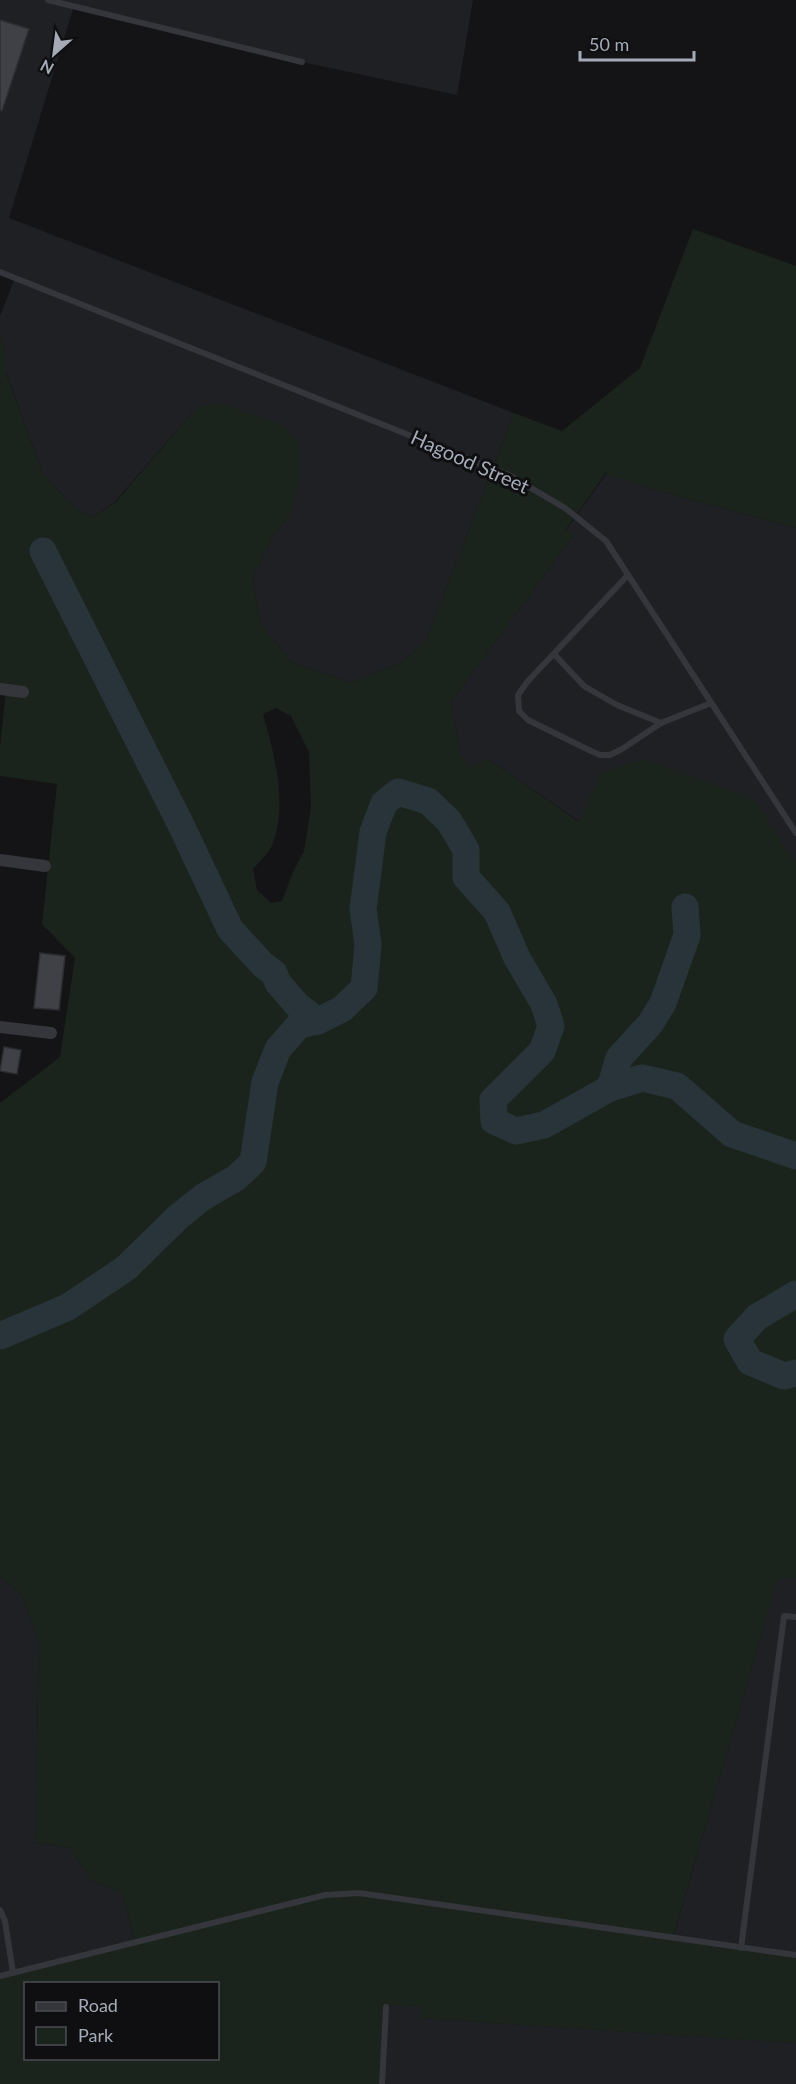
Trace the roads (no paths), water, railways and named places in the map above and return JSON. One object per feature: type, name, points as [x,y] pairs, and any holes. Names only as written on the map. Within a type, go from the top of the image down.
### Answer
[{"type":"street","points":[[0,689],[23,692]]},
{"type":"street","points":[[0,860],[45,866]]},
{"type":"street","points":[[0,1027],[51,1033]]},
{"type":"lane","points":[[48,0],[303,62]]},
{"type":"lane","name":"Hagood Street","points":[[0,272],[509,475],[565,508],[606,541],[796,833]]},
{"type":"lane","points":[[628,575],[535,673],[518,696],[519,711],[528,720],[600,755],[622,749],[662,723],[711,703]]},
{"type":"lane","points":[[554,654],[584,686],[662,723]]},
{"type":"lane","points":[[741,1948],[784,1616],[796,1617]]},
{"type":"lane","points":[[0,1976],[325,1895],[359,1893],[796,1955]]},
{"type":"lane","points":[[0,1910],[5,1921],[13,1973]]},
{"type":"lane","points":[[382,2084],[386,2007]]},
{"type":"waterway","points":[[43,551],[182,827],[230,929],[263,965],[274,973],[278,983],[298,1006],[318,1021]]},
{"type":"waterway","points":[[0,1336],[68,1307],[126,1268],[178,1217],[203,1197],[236,1178],[253,1162],[265,1082],[278,1049],[299,1025],[318,1021],[342,1009],[364,988],[368,945],[363,909],[373,832],[384,803],[398,792],[428,801],[449,821],[466,850],[466,877],[497,912],[517,958],[544,1004],[551,1026],[542,1051],[493,1100],[494,1121],[516,1131],[544,1125],[610,1088],[642,1078],[677,1086],[732,1134],[796,1156]]},
{"type":"waterway","points":[[610,1088],[619,1058],[650,1024],[663,1003],[687,935],[685,907]]},
{"type":"waterway","points":[[796,1294],[757,1317],[737,1339],[750,1362],[784,1376],[796,1373]]},
{"type":"waterway","points":[[0,1343],[74,1295]]}]
